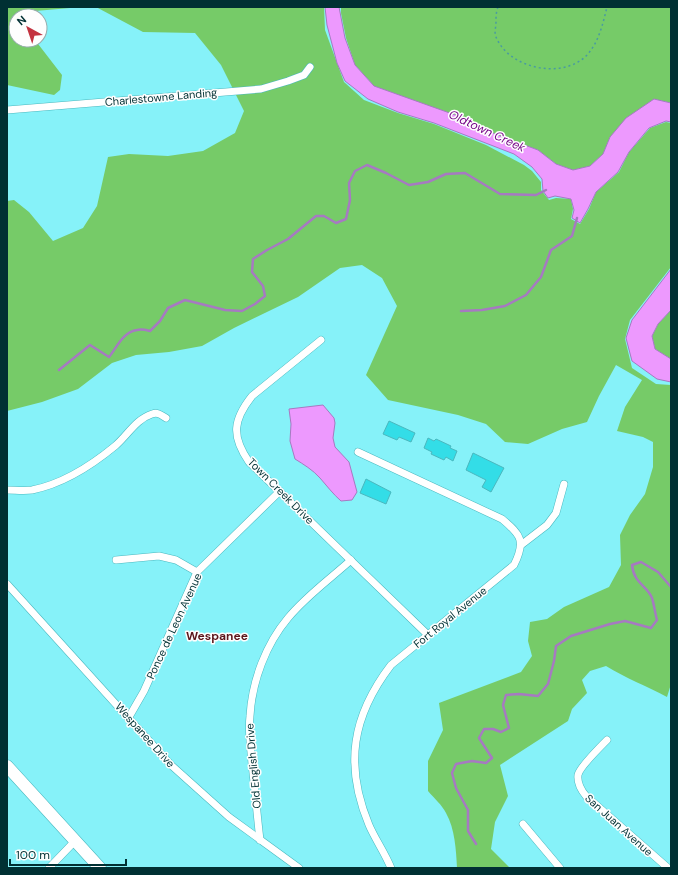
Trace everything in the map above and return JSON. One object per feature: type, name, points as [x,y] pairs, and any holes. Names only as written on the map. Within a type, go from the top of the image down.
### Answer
[{"type":"main road","points":[[7,766],[100,868]]},
{"type":"street","name":"Charlestowne Landing","points":[[7,110],[261,89],[304,75],[310,67]]},
{"type":"street","name":"Town Creek Drive","points":[[321,340],[252,396],[239,414],[237,439],[241,450],[249,462],[428,635]]},
{"type":"street","points":[[7,490],[31,490],[53,484],[83,469],[116,446],[140,421],[146,417],[159,413],[166,418]]},
{"type":"street","points":[[358,452],[502,518],[514,528],[520,537],[521,546]]},
{"type":"street","points":[[521,546],[546,525],[556,513],[564,484]]},
{"type":"street","name":"Ponce de Leon Avenue","points":[[129,718],[144,691],[197,572],[280,491]]},
{"type":"street","name":"Fort Royal Avenue","points":[[391,868],[369,825],[359,798],[354,771],[355,744],[361,718],[371,695],[391,665],[514,565],[521,546]]},
{"type":"street","points":[[116,560],[158,556],[176,560],[197,572]]},
{"type":"street","name":"Old English Drive","points":[[260,840],[250,740],[250,716],[253,690],[272,642],[288,618],[302,603],[351,560]]},
{"type":"street","name":"Wespanee Drive","points":[[7,584],[171,765],[229,817],[299,868]]},
{"type":"street","name":"San Juan Avenue","points":[[607,740],[578,773],[578,781],[581,790],[668,868]]},
{"type":"street","points":[[523,824],[560,868]]},
{"type":"street","points":[[49,868],[75,841]]},
{"type":"path","points":[[498,7],[495,36],[505,52],[526,65],[550,69],[577,64],[588,54],[597,41],[607,7]]},
{"type":"green space","points":[[7,7],[82,7],[48,10],[48,8],[8,8],[8,48],[41,48],[62,75],[60,90],[54,95],[7,85]]},
{"type":"green space","points":[[96,7],[324,7],[325,30],[344,82],[364,100],[398,113],[434,124],[486,145],[524,165],[532,171],[541,182],[541,190],[549,200],[556,198],[571,199],[573,209],[571,219],[580,224],[589,209],[596,192],[619,172],[629,152],[650,128],[666,122],[671,123],[671,267],[630,320],[625,339],[632,368],[656,384],[671,385],[671,684],[667,697],[606,666],[590,671],[582,680],[587,693],[572,709],[568,721],[500,765],[508,796],[495,822],[491,849],[510,868],[457,868],[454,840],[449,819],[442,807],[428,791],[428,761],[443,730],[439,703],[521,672],[532,656],[528,641],[530,622],[547,619],[564,607],[609,587],[621,565],[620,535],[630,515],[645,494],[653,467],[653,442],[643,437],[617,431],[625,407],[642,380],[616,365],[587,422],[562,429],[528,444],[505,442],[486,424],[458,415],[388,400],[366,375],[397,306],[382,278],[362,265],[340,268],[298,297],[234,328],[202,346],[169,352],[136,355],[112,363],[78,389],[42,402],[7,411],[7,201],[14,200],[29,212],[53,241],[83,228],[97,206],[108,157],[129,154],[168,156],[203,151],[235,133],[244,111],[221,65],[195,33],[143,32]]},
{"type":"green space","points":[[341,7],[671,7],[671,103],[654,99],[610,137],[603,154],[590,166],[573,170],[556,164],[538,150],[495,134],[468,121],[374,86],[355,65],[346,38]]},
{"type":"green space","points":[[671,310],[671,359],[655,349],[652,336],[658,324]]},
{"type":"water","name":"Oldtown Creek","points":[[325,7],[339,7],[345,38],[355,65],[374,86],[461,117],[495,134],[538,150],[556,164],[573,170],[590,166],[603,154],[610,137],[626,118],[654,99],[671,103],[671,122],[666,121],[649,128],[629,152],[618,172],[596,192],[580,223],[572,218],[574,210],[571,199],[555,196],[548,198],[543,191],[542,179],[532,167],[514,154],[434,123],[398,112],[368,99],[345,81],[337,63],[327,25]]},
{"type":"water","points":[[671,269],[671,310],[658,324],[652,336],[655,349],[671,359],[671,382],[657,379],[632,361],[626,338],[632,320]]},
{"type":"water","points":[[323,405],[334,418],[335,423],[333,438],[335,447],[349,462],[357,492],[352,500],[341,501],[314,472],[295,459],[290,441],[291,424],[289,409]]},
{"type":"building","points":[[389,421],[415,433],[411,442],[399,437],[397,440],[383,434]]},
{"type":"building","points":[[428,438],[434,441],[436,439],[451,446],[450,448],[457,451],[453,461],[446,457],[444,460],[431,454],[432,452],[424,448]]},
{"type":"building","points":[[473,453],[504,468],[491,492],[482,487],[486,480],[466,470]]},
{"type":"building","points":[[366,479],[391,492],[386,504],[360,493]]},
{"type":"waterway","points":[[59,370],[90,345],[109,357],[124,337],[132,331],[150,331],[160,321],[168,308],[185,300],[225,310],[242,311],[255,304],[265,296],[263,286],[252,272],[253,259],[288,239],[316,216],[324,216],[336,223],[346,219],[350,200],[349,183],[355,171],[367,165],[409,185],[428,182],[446,174],[465,173],[500,194],[536,195],[546,190]]},
{"type":"waterway","points":[[461,311],[482,310],[505,306],[526,295],[541,277],[551,250],[572,236],[577,218]]},
{"type":"waterway","points":[[476,844],[468,831],[468,810],[456,788],[452,773],[456,764],[472,761],[486,763],[492,758],[479,738],[484,729],[493,729],[501,732],[509,728],[503,705],[506,695],[519,694],[538,696],[548,684],[556,646],[571,636],[625,621],[651,628],[657,620],[652,598],[635,576],[632,565],[641,562],[658,572],[671,587]]},
{"type":"district","name":"Wespanee","points":[[217,636]]}]
